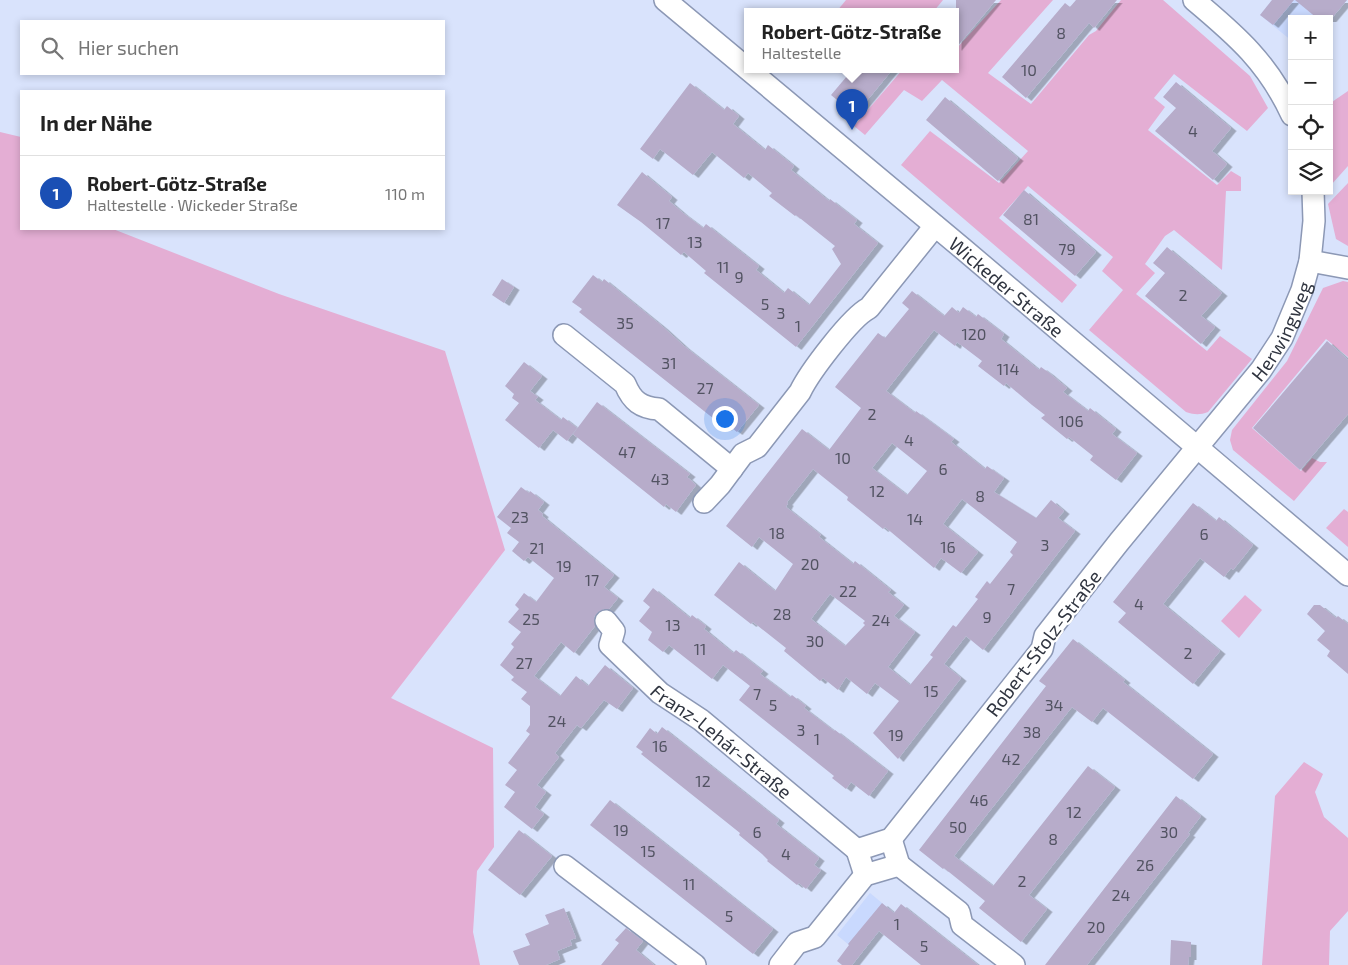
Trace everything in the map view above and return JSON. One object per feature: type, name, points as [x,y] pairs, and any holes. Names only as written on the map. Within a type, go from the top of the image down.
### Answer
[{"type":"street","name":"Wickeder Straße","points":[[665,0],[744,66]]},
{"type":"street","points":[[1194,0],[1253,53],[1279,90],[1288,107]]},
{"type":"street","name":"Wickeder Straße","points":[[752,73],[1348,575]]},
{"type":"street","name":"Herwingweg","points":[[1197,448],[1261,370],[1282,338],[1302,290],[1310,261],[1314,221],[1313,195]]},
{"type":"street","points":[[704,502],[720,485],[743,454],[757,447],[800,392],[805,382],[830,349],[860,313],[869,308],[935,226]]},
{"type":"street","points":[[1310,261],[1348,268]]},
{"type":"street","points":[[564,335],[626,384],[630,396],[647,409],[659,410],[732,469]]},
{"type":"street","name":"Robert-Stolz-Straße","points":[[891,839],[1042,649],[1045,636],[1197,448]]},
{"type":"street","name":"Franz-Lehár-Straße","points":[[606,621],[614,631],[610,644],[660,693],[701,720],[857,850]]},
{"type":"street","points":[[864,876],[857,850],[891,839],[899,865],[959,912],[962,925],[1014,965]]},
{"type":"street","points":[[780,965],[797,943],[815,937],[864,876],[899,865]]},
{"type":"street","points":[[565,866],[695,965]]},
{"type":"shaded area","points":[[846,0],[943,0],[936,8],[839,8]]},
{"type":"shaded area","points":[[1001,0],[1053,0],[988,73],[1031,104],[1121,0],[1163,0],[1250,76],[1268,108],[1247,131],[1174,74],[1154,98],[1165,107],[1148,130],[1217,185],[1231,171],[1241,177],[1241,191],[1226,191],[1222,270],[1174,230],[1165,236],[1145,264],[1155,273],[1136,294],[1207,351],[1220,336],[1252,359],[1208,412],[1192,414],[1186,412],[1089,330],[1123,290],[1102,271],[1113,257],[1028,186],[999,218],[1077,285],[1062,303],[901,165],[930,131],[999,183],[1028,151],[942,80],[922,101],[904,90],[865,135],[854,126],[900,73],[959,73],[959,46]]},
{"type":"shaded area","points":[[1272,0],[1347,0],[1333,16],[1288,15],[1288,38],[1260,15]]},
{"type":"shaded area","points":[[1348,91],[1348,166],[1333,183],[1333,105],[1333,101]]},
{"type":"shaded area","points":[[0,132],[20,137],[20,230],[116,230],[279,294],[445,351],[505,550],[391,698],[493,748],[494,847],[477,871],[473,932],[480,965],[0,965]]},
{"type":"shaded area","points":[[1348,183],[1348,246],[1336,239],[1328,204]]},
{"type":"shaded area","points":[[1343,281],[1348,282],[1348,357],[1326,339],[1252,428],[1301,471],[1312,458],[1320,462],[1327,462],[1294,501],[1233,450],[1230,440],[1232,430],[1287,361],[1323,288]]},
{"type":"shaded area","points":[[1344,509],[1348,512],[1348,547],[1326,528]]},
{"type":"shaded area","points":[[1245,595],[1262,610],[1239,638],[1221,621]]},
{"type":"shaded area","points":[[1304,762],[1323,774],[1315,792],[1324,817],[1348,838],[1348,911],[1330,931],[1329,965],[1262,965],[1275,796]]},
{"type":"shaded area","points":[[870,893],[894,913],[860,954],[837,935]]},
{"type":"building","points":[[956,0],[996,0],[959,44],[959,8],[956,8]]},
{"type":"building","points":[[1076,0],[1117,0],[1094,28],[1089,23],[1026,98],[1002,77],[1065,3],[1070,7]]},
{"type":"building","points":[[1272,0],[1294,0],[1273,25],[1260,15]]},
{"type":"building","points":[[1295,0],[1347,0],[1333,17],[1333,15],[1313,15]]},
{"type":"building","points":[[850,73],[890,73],[855,115],[831,95]]},
{"type":"building","points":[[1176,82],[1231,128],[1212,151],[1227,164],[1213,180],[1155,131],[1176,108],[1163,97]]},
{"type":"building","points":[[690,83],[724,110],[727,106],[739,116],[733,124],[765,150],[768,145],[794,166],[791,170],[829,201],[830,199],[857,220],[854,224],[878,243],[796,347],[704,273],[706,271],[684,252],[681,255],[617,205],[642,172],[672,197],[669,201],[683,213],[703,228],[706,224],[759,266],[756,270],[784,293],[788,288],[809,305],[841,264],[832,249],[835,246],[769,196],[772,193],[748,173],[744,178],[712,152],[693,175],[660,149],[653,159],[640,149]]},
{"type":"building","points":[[945,97],[1018,158],[998,181],[926,120]]},
{"type":"building","points":[[1024,190],[1096,252],[1075,276],[1003,215]]},
{"type":"building","points":[[1167,247],[1222,293],[1201,316],[1215,327],[1201,344],[1145,296],[1165,273],[1153,263]]},
{"type":"building","points":[[593,275],[602,282],[604,279],[684,346],[759,405],[737,432],[728,425],[726,428],[579,312],[582,309],[572,302]]},
{"type":"building","points":[[502,279],[514,287],[504,303],[492,295]]},
{"type":"building","points":[[912,291],[944,316],[952,307],[959,313],[963,307],[976,317],[978,314],[1004,334],[1001,339],[1039,370],[1041,367],[1067,388],[1063,392],[1088,411],[1090,408],[1116,429],[1112,434],[1137,453],[1116,480],[1090,460],[1093,456],[1069,437],[1067,439],[1041,418],[1045,415],[1006,383],[1004,386],[978,366],[982,361],[957,342],[955,346],[934,330],[886,391],[954,439],[951,442],[985,469],[987,466],[1004,478],[994,492],[1036,518],[1051,500],[1064,511],[1058,518],[1075,531],[983,650],[966,636],[944,664],[961,678],[898,759],[873,733],[899,701],[875,683],[867,694],[846,677],[838,690],[823,678],[820,681],[784,651],[786,648],[714,595],[739,562],[775,591],[793,564],[759,537],[752,547],[726,526],[802,429],[829,450],[861,408],[835,387],[878,333],[885,338],[909,309],[902,303]],"holes":[[[892,443],[927,471],[907,495],[872,468]],[[813,469],[848,497],[847,500],[883,529],[885,527],[934,568],[941,558],[961,573],[978,552],[943,524],[962,499],[1017,542],[1010,552],[1013,555],[990,584],[987,581],[975,597],[978,599],[956,627],[953,625],[930,655],[933,657],[910,685],[888,667],[915,632],[894,616],[904,605],[888,592],[891,590],[855,561],[853,564],[819,537],[821,535],[786,507],[787,502]],[[830,594],[865,621],[863,623],[865,625],[845,646],[811,619]]]},
{"type":"building","points":[[1327,341],[1348,360],[1348,414],[1300,470],[1253,428]]},
{"type":"building","points":[[524,362],[542,376],[530,391],[538,397],[535,400],[561,420],[563,417],[577,428],[567,441],[553,430],[539,448],[505,420],[519,403],[512,398],[514,394],[505,386]]},
{"type":"building","points":[[597,402],[690,474],[687,477],[696,485],[676,512],[666,504],[664,507],[573,434]]},
{"type":"building","points":[[521,487],[529,493],[530,491],[544,502],[538,510],[543,514],[542,516],[614,575],[604,587],[618,598],[609,609],[598,612],[594,617],[595,626],[574,653],[561,642],[534,676],[560,696],[576,676],[588,686],[605,665],[633,688],[617,709],[604,700],[581,728],[577,725],[555,753],[559,757],[537,785],[546,792],[535,807],[544,814],[532,829],[504,807],[515,792],[505,785],[517,770],[508,763],[530,734],[526,731],[530,725],[530,706],[521,699],[527,692],[511,680],[514,677],[500,665],[514,647],[511,644],[521,632],[508,622],[519,609],[515,605],[524,593],[536,602],[554,578],[528,557],[524,561],[512,551],[519,542],[507,533],[511,528],[497,517]]},
{"type":"building","points":[[1193,503],[1216,521],[1219,517],[1253,545],[1233,570],[1231,568],[1224,577],[1200,558],[1163,604],[1220,651],[1193,684],[1118,622],[1126,613],[1113,602]]},
{"type":"building","points":[[653,588],[690,618],[692,615],[706,626],[704,629],[733,653],[736,650],[763,671],[760,674],[790,697],[792,695],[806,706],[804,708],[888,771],[869,796],[851,782],[846,789],[832,778],[834,776],[739,700],[750,686],[723,665],[712,679],[669,645],[663,652],[648,640],[652,632],[639,621],[650,607],[643,601]]},
{"type":"building","points":[[1314,605],[1320,605],[1336,618],[1338,616],[1348,624],[1348,674],[1327,656],[1330,651],[1317,640],[1325,631],[1307,614]]},
{"type":"building","points":[[1073,639],[1213,754],[1193,779],[1103,708],[1092,722],[1072,707],[954,856],[993,886],[1088,766],[1115,787],[1029,895],[1047,909],[1021,942],[979,908],[985,901],[919,850],[1046,686],[1039,681]]},
{"type":"building","points":[[662,727],[779,820],[776,824],[819,858],[814,865],[821,870],[806,889],[799,883],[797,885],[767,861],[762,854],[739,835],[740,833],[641,754],[643,752],[636,747],[650,728],[657,734]]},
{"type":"building","points":[[1176,796],[1201,816],[1188,833],[1190,834],[1087,965],[1045,965]]},
{"type":"building","points":[[610,800],[773,929],[753,954],[590,825]]},
{"type":"building","points":[[519,830],[552,856],[520,895],[488,870]]},
{"type":"building","points":[[882,903],[894,913],[901,904],[978,965],[921,965],[879,931],[852,965],[842,965],[837,961],[848,944]]},
{"type":"building","points":[[564,908],[576,938],[570,940],[572,945],[557,951],[560,959],[546,965],[519,965],[513,951],[530,945],[525,934],[549,924],[545,915]]},
{"type":"building","points":[[626,928],[643,941],[636,950],[654,965],[601,965],[619,943],[615,940]]},
{"type":"building","points":[[1171,940],[1191,942],[1191,957],[1189,957],[1188,965],[1170,965]]},
{"type":"place","name":"Robert-Götz-Straße","points":[[852,130]]}]
